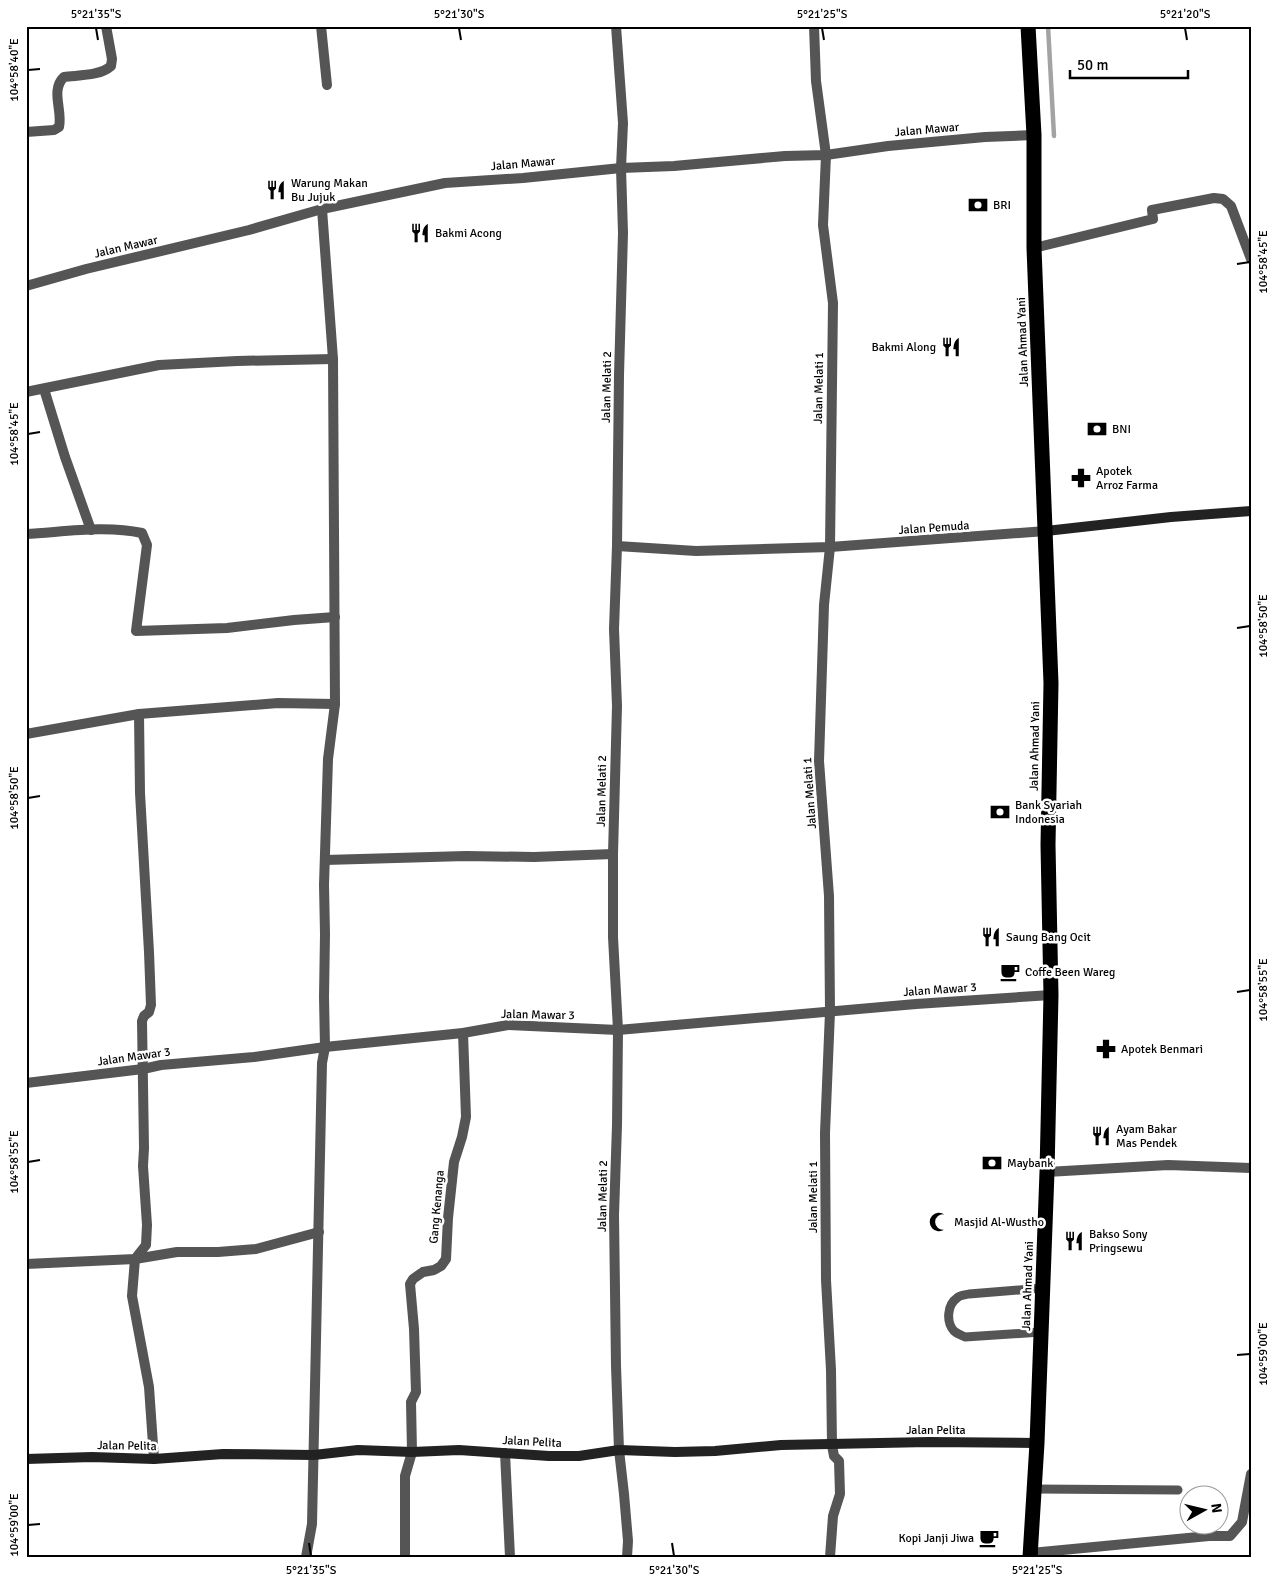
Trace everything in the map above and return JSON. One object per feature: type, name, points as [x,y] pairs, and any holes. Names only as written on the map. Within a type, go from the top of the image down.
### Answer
[{"type":"highway","name":"Jalan Ahmad Yani","points":[[1028,26],[1034,135],[1034,248],[1051,683],[1048,845],[1051,995],[1048,1172],[1037,1443],[1030,1555]]},
{"type":"street","points":[[26,132],[60,128],[61,121],[57,88],[64,77],[107,70],[111,66],[112,59],[106,26]]},
{"type":"street","points":[[322,26],[327,85]]},
{"type":"street","name":"Jalan Melati 2","points":[[616,26],[622,123],[623,234],[619,375],[618,546],[614,629],[617,706],[613,938],[618,1030],[614,1215],[619,1450],[628,1541],[627,1557]]},
{"type":"street","name":"Jalan Melati 1","points":[[814,26],[816,81],[826,155],[823,225],[833,303],[830,547],[824,605],[819,761],[829,896],[830,1012],[824,1133],[826,1280],[831,1370],[832,1445],[834,1456],[838,1461],[840,1494],[833,1516],[830,1557]]},
{"type":"street","name":"Jalan Mawar","points":[[26,286],[77,271],[249,230],[322,209],[445,182],[523,178],[621,168],[674,166],[785,156],[826,155],[888,146],[1034,135]]},
{"type":"street","points":[[1034,248],[1153,219],[1152,210],[1214,198],[1223,199],[1231,206],[1251,259]]},
{"type":"street","points":[[306,1557],[312,1524],[314,1455],[322,1063],[325,1047],[326,934],[324,885],[328,759],[335,704],[333,359],[322,209]]},
{"type":"street","points":[[26,392],[158,366],[237,360],[333,359]]},
{"type":"street","points":[[44,389],[65,457],[91,530]]},
{"type":"street","name":"Jalan Pemuda","points":[[618,546],[696,551],[830,547],[1046,531],[1171,517],[1251,511]]},
{"type":"street","points":[[26,534],[91,530],[130,530],[142,533],[147,545],[136,631],[227,628],[294,620],[335,618]]},
{"type":"street","points":[[26,734],[139,714],[278,703],[335,704]]},
{"type":"street","points":[[139,714],[140,793],[151,999],[149,1012],[142,1021],[143,1166],[146,1245],[136,1259],[132,1296],[149,1387],[154,1459]]},
{"type":"street","points":[[326,860],[613,854]]},
{"type":"street","name":"Jalan Mawar 3","points":[[26,1083],[143,1069],[161,1065],[254,1057],[325,1047],[463,1034],[508,1025],[618,1030],[916,1004],[1051,995]]},
{"type":"street","name":"Gang Kenanga","points":[[412,1452],[411,1402],[416,1392],[410,1284],[412,1279],[423,1272],[434,1270],[441,1266],[446,1259],[454,1162],[466,1117],[463,1034]]},
{"type":"street","points":[[1048,1172],[1168,1165],[1251,1168]]},
{"type":"street","points":[[26,1264],[136,1259],[177,1252],[218,1252],[256,1249],[319,1232]]},
{"type":"street","name":"Jalan Pelita","points":[[26,1459],[154,1459],[223,1454],[314,1455],[358,1450],[412,1452],[459,1450],[579,1456],[619,1450],[715,1451],[781,1445],[929,1442],[1037,1443]]},
{"type":"street","points":[[405,1557],[404,1476],[412,1452]]},
{"type":"street","points":[[506,1453],[510,1557]]},
{"type":"street","points":[[1030,1555],[1209,1536],[1230,1536],[1242,1522],[1251,1474]]},
{"type":"lane","points":[[1041,1332],[965,1337],[956,1333],[950,1326],[949,1314],[950,1306],[958,1297],[969,1294],[1043,1288]]},
{"type":"lane","points":[[1034,1489],[1178,1490]]},
{"type":"waterway","points":[[1048,26],[1054,136]]},
{"type":"place","name":"Warung Makan Bu Jujuk","points":[[276,190]]},
{"type":"place","name":"BRI","points":[[978,205]]},
{"type":"place","name":"Bakmi Acong","points":[[420,233]]},
{"type":"place","name":"Bakmi Along","points":[[951,347]]},
{"type":"place","name":"BNI","points":[[1097,429]]},
{"type":"place","name":"Apotek Arroz Farma","points":[[1081,478]]},
{"type":"place","name":"Bank Syariah Indonesia","points":[[1000,812]]},
{"type":"place","name":"Saung Bang Ocit","points":[[991,937]]},
{"type":"place","name":"Coffe Been Wareg","points":[[1010,972]]},
{"type":"place","name":"Apotek Benmari","points":[[1106,1049]]},
{"type":"place","name":"Ayam Bakar Mas Pendek","points":[[1101,1136]]},
{"type":"place","name":"Maybank","points":[[992,1163]]},
{"type":"place","name":"Masjid Al-Wustho","points":[[939,1222]]},
{"type":"place","name":"Bakso Sony Pringsewu","points":[[1074,1241]]},
{"type":"place","name":"Kopi Janji Jiwa","points":[[989,1538]]}]
